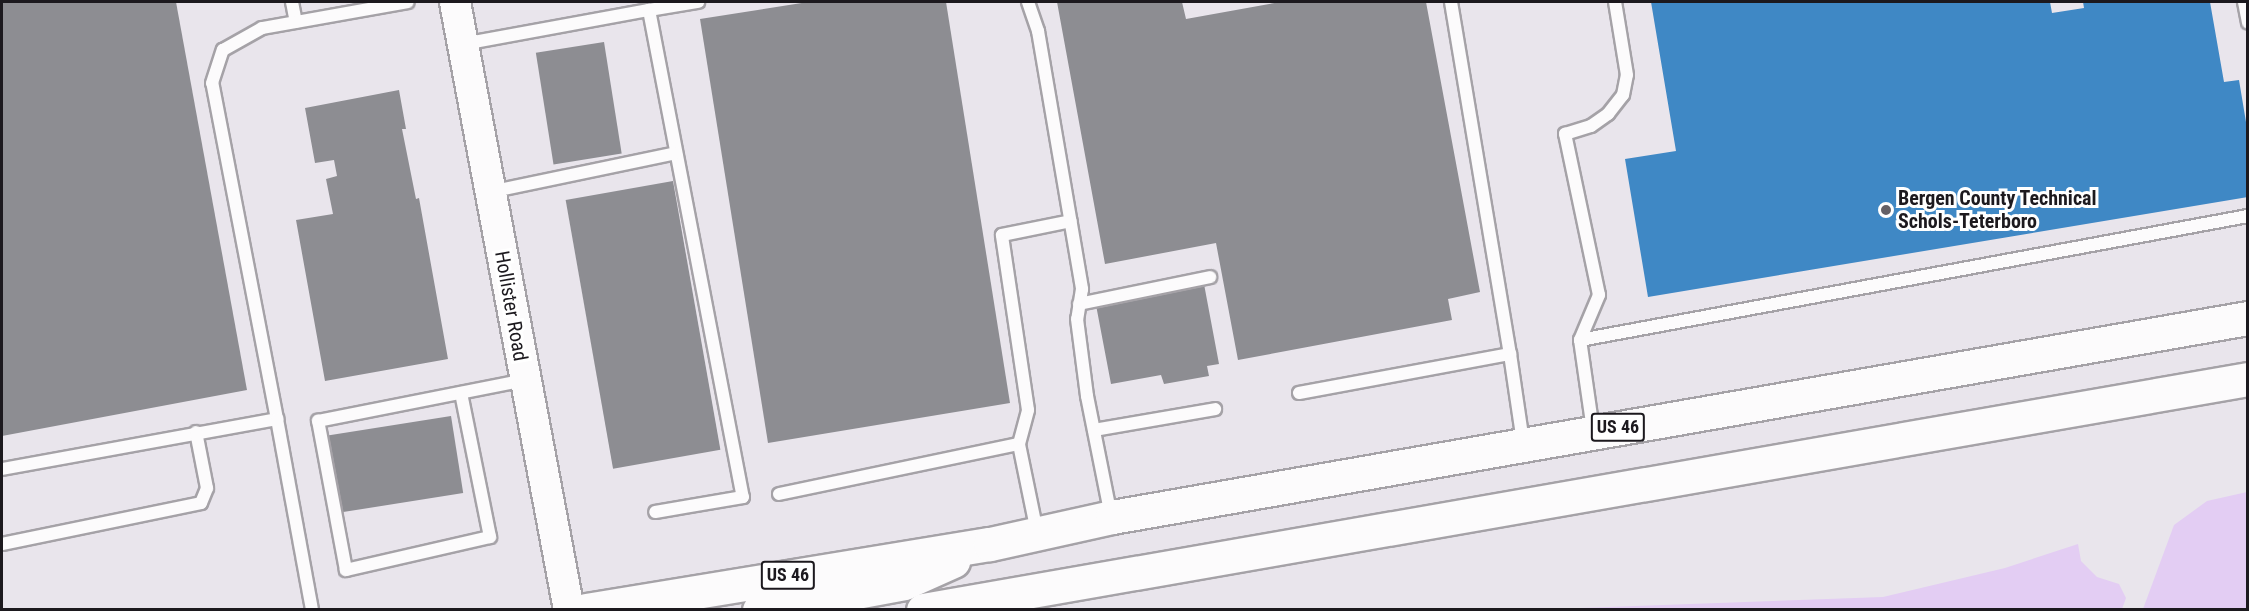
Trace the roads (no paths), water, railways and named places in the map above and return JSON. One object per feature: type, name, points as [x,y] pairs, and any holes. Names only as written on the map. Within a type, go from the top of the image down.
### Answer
[{"type":"highway","name":"US 46","points":[[586,609],[990,544],[1112,517],[2247,318]]},
{"type":"highway","points":[[923,609],[2247,379]]},
{"type":"highway","points":[[759,609],[904,583],[990,544]]},
{"type":"street","name":"Hollister Road","points":[[455,2],[569,609]]},
{"type":"lane","points":[[292,2],[296,22]]},
{"type":"lane","points":[[312,609],[212,83],[223,50],[262,28],[408,2]]},
{"type":"lane","points":[[463,44],[698,2]]},
{"type":"lane","points":[[1028,2],[1038,31],[1071,221],[1082,289],[1077,319],[1094,430],[1112,517]]},
{"type":"lane","points":[[1451,2],[1524,444]]},
{"type":"lane","points":[[1593,432],[1580,340],[1599,294],[1565,134],[1591,126],[1623,95],[1627,75],[1614,2]]},
{"type":"lane","points":[[2244,2],[2247,23]]},
{"type":"lane","points":[[649,10],[743,497],[655,512]]},
{"type":"lane","points":[[490,192],[676,153]]},
{"type":"lane","points":[[1580,340],[2247,216]]},
{"type":"lane","points":[[1037,533],[1020,444],[1028,410],[1002,235],[1071,221]]},
{"type":"lane","points":[[1079,304],[1210,277]]},
{"type":"lane","points":[[1299,393],[1510,354]]},
{"type":"lane","points":[[461,393],[490,537],[346,570],[318,421],[525,380]]},
{"type":"lane","points":[[1094,430],[1215,409]]},
{"type":"lane","points":[[2,469],[277,419]]},
{"type":"lane","points":[[2,544],[201,503],[207,488],[196,432]]},
{"type":"lane","points":[[779,494],[1020,444]]},
{"type":"place","name":"Bergen County Technical Schols-Teterboro","points":[[1886,210]]}]
